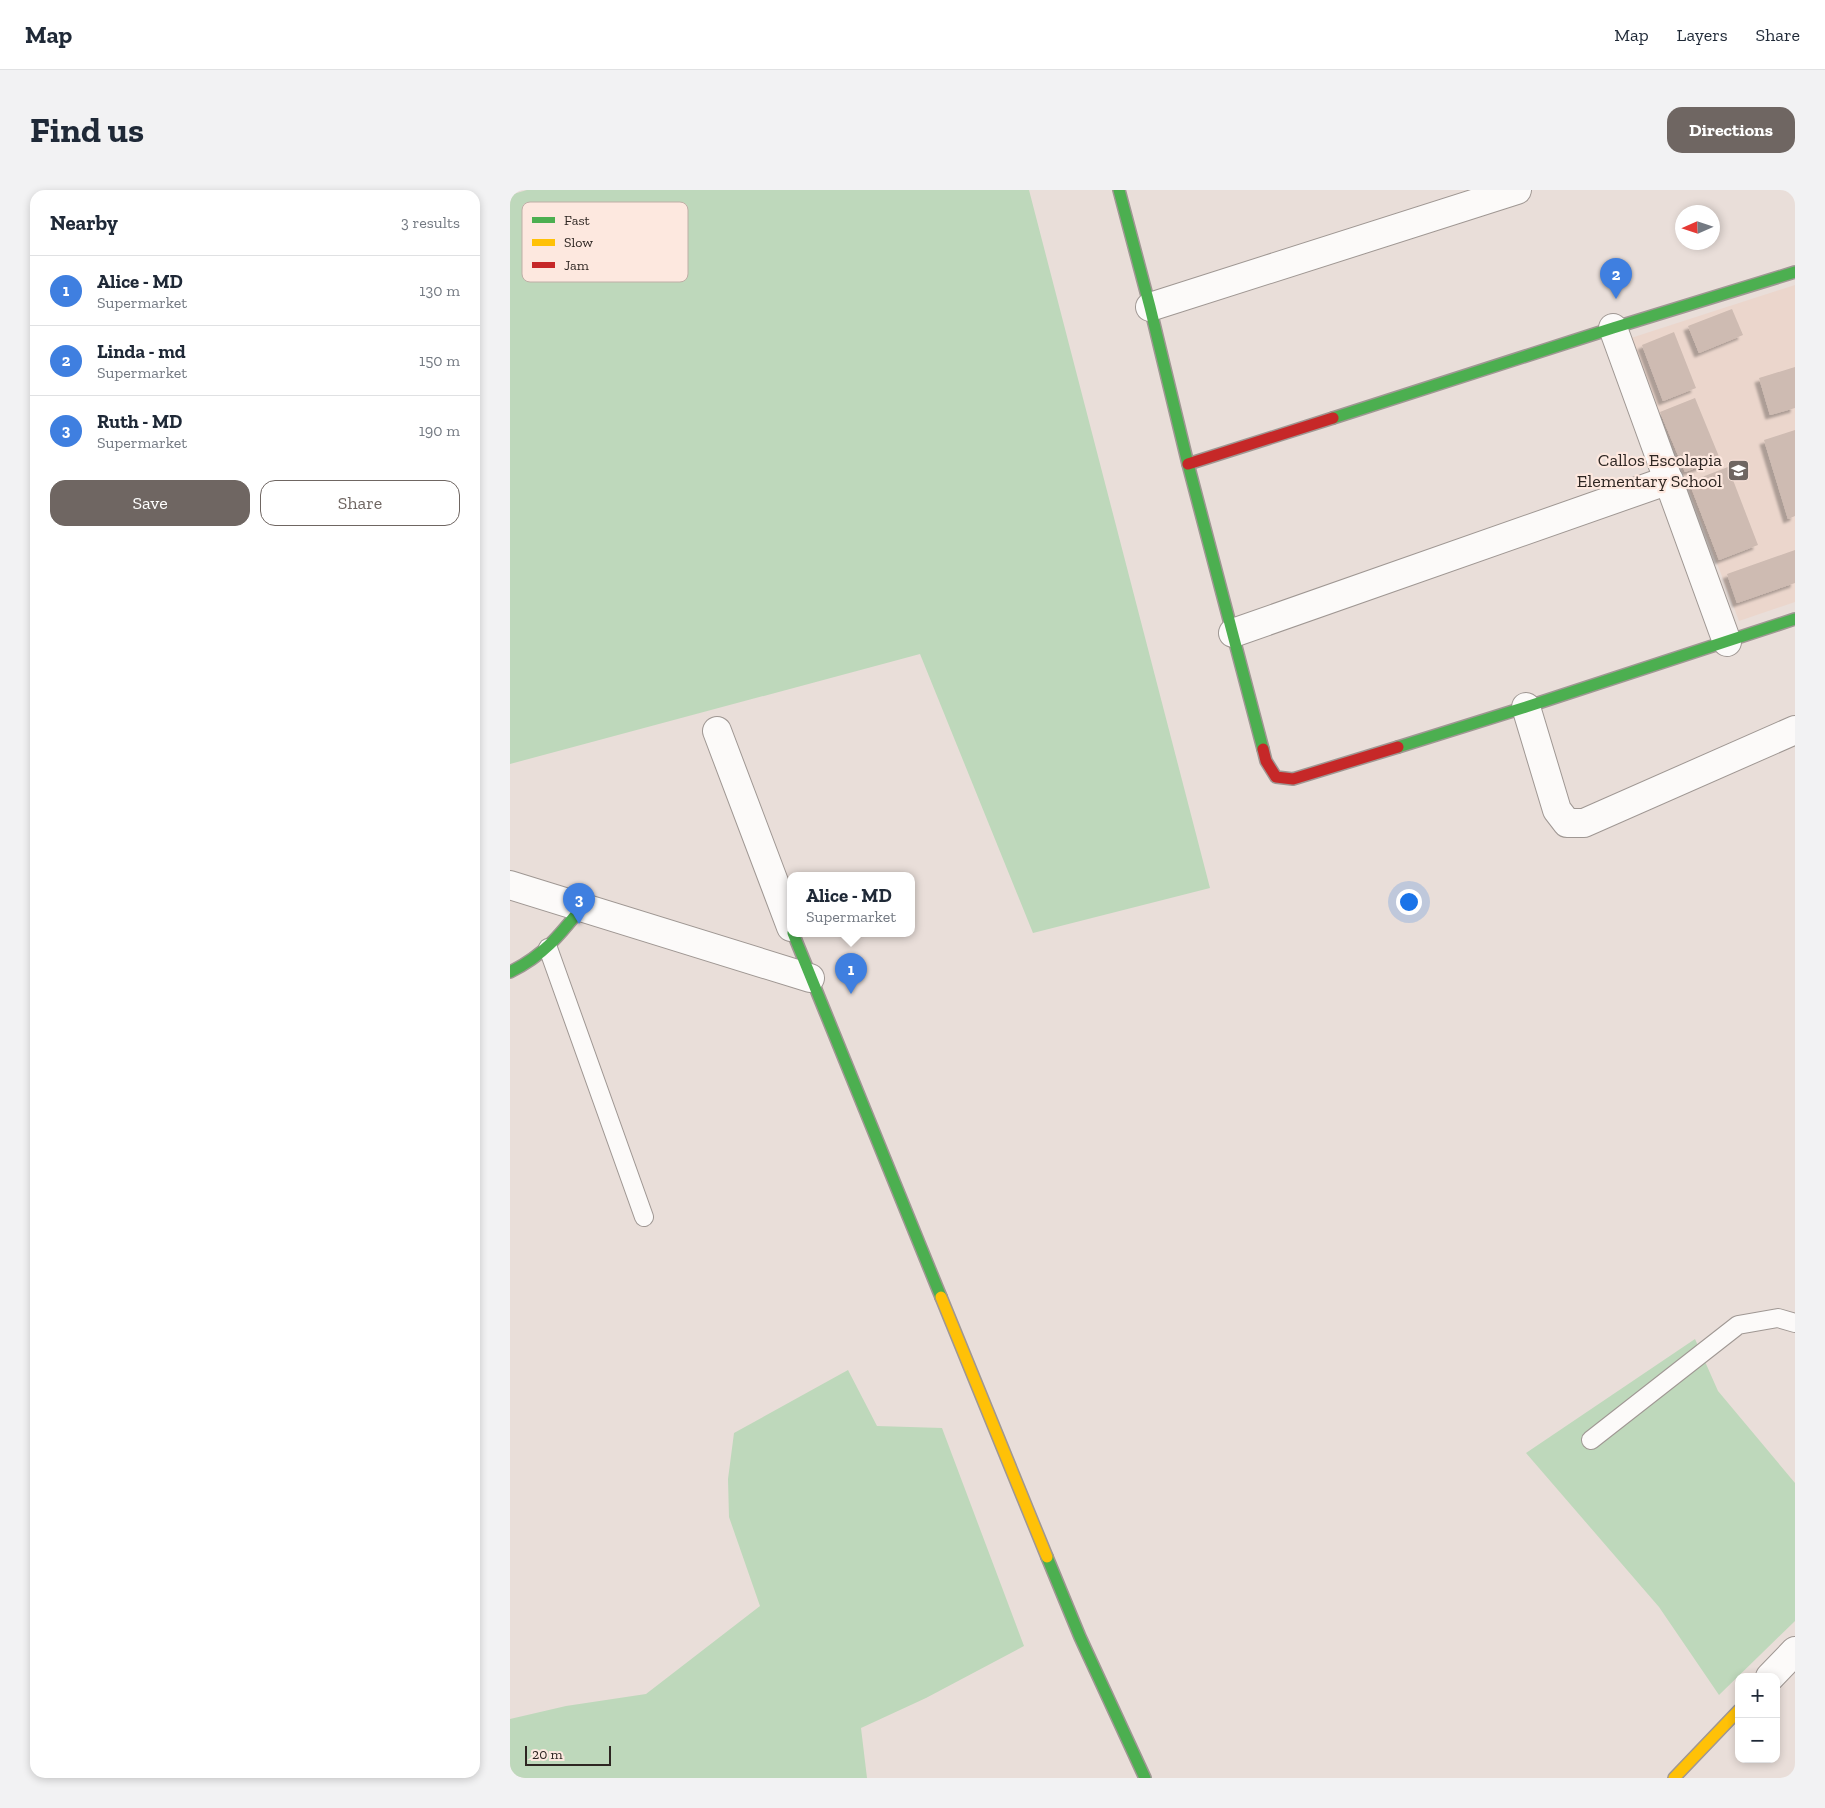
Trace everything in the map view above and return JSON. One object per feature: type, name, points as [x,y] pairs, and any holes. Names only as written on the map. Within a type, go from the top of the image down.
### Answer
[{"type":"street","points":[[1119,190],[1266,761],[1276,777],[1293,779],[1526,707],[1795,619]]},
{"type":"street","points":[[1150,307],[1517,190]]},
{"type":"street","points":[[1188,464],[1795,272]]},
{"type":"street","points":[[1613,328],[1727,642]]},
{"type":"street","points":[[1233,633],[1669,480]]},
{"type":"street","points":[[1526,707],[1557,810],[1567,823],[1584,823],[1795,730]]},
{"type":"street","points":[[717,731],[787,916]]},
{"type":"street","points":[[510,884],[810,978]]},
{"type":"street","points":[[510,972],[538,957],[548,948],[582,907]]},
{"type":"street","points":[[795,937],[1080,1637],[1145,1778]]},
{"type":"street","points":[[1774,1673],[1795,1650]]},
{"type":"street","points":[[1674,1778],[1735,1714]]},
{"type":"lane","points":[[548,948],[644,1217]]},
{"type":"lane","points":[[1591,1440],[1738,1325],[1778,1318],[1795,1323]]},
{"type":"shaded area","name":"Callos Escolapia Elementary School","points":[[1795,285],[1795,602],[1739,621],[1631,338]]},
{"type":"green space","points":[[527,190],[1029,190],[1210,888],[1033,933],[920,654],[510,764],[510,195]]},
{"type":"green space","points":[[1695,1339],[1718,1391],[1795,1483],[1795,1621],[1742,1673],[1735,1673],[1735,1679],[1719,1695],[1659,1607],[1526,1453]]},
{"type":"green space","points":[[848,1370],[877,1426],[942,1428],[1024,1646],[926,1698],[861,1728],[867,1778],[510,1778],[510,1719],[566,1706],[646,1694],[760,1606],[729,1517],[728,1479],[734,1433]]},
{"type":"building","points":[[1732,309],[1743,335],[1699,353],[1688,326]]},
{"type":"building","points":[[1674,332],[1696,388],[1663,401],[1642,345]]},
{"type":"building","points":[[1795,367],[1795,408],[1770,415],[1759,378]]},
{"type":"building","points":[[1695,398],[1720,459],[1685,472],[1660,412]]},
{"type":"building","points":[[1795,430],[1795,516],[1788,519],[1764,440]]},
{"type":"building","points":[[1728,467],[1758,545],[1719,560],[1689,482]]},
{"type":"building","points":[[1795,550],[1795,583],[1737,603],[1727,574]]},
{"type":"traffic: fast","points":[[1119,190],[1188,464],[1263,749]]},
{"type":"traffic: fast","points":[[1333,418],[1795,272]]},
{"type":"traffic: fast","points":[[1398,747],[1795,619]]},
{"type":"traffic: fast","points":[[510,972],[522,966],[550,944],[582,907]]},
{"type":"traffic: fast","points":[[795,937],[941,1297]]},
{"type":"traffic: fast","points":[[1047,1557],[1080,1637],[1145,1778]]},
{"type":"traffic: slow","points":[[941,1297],[1047,1557]]},
{"type":"traffic: slow","points":[[1674,1778],[1735,1714]]},
{"type":"traffic: jam","points":[[1188,464],[1333,418]]},
{"type":"traffic: jam","points":[[1263,749],[1266,761],[1276,777],[1293,779],[1398,747]]},
{"type":"place","name":"Linda - md","points":[[1616,299]]},
{"type":"place","name":"Callos Escolapia Elementary School","points":[[1738,470]]},
{"type":"place","name":"Ruth - MD","points":[[579,924]]},
{"type":"place","name":"Alice - MD","points":[[851,994]]}]
